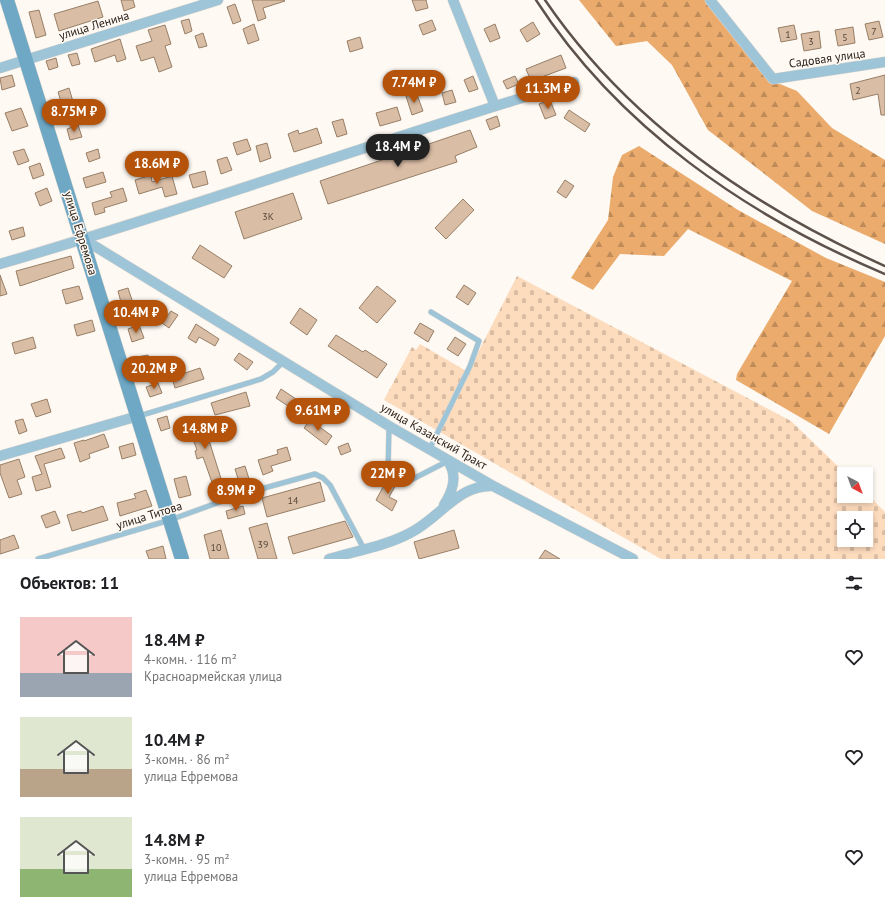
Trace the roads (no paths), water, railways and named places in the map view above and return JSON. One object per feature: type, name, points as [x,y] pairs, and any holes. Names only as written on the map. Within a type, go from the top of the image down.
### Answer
[{"type":"street","name":"улица Ефремова","points":[[7,0],[182,559]]},
{"type":"street","name":"улица Ленина","points":[[0,68],[218,0]]},
{"type":"street","points":[[453,0],[495,106]]},
{"type":"street","name":"Садовая улица","points":[[710,0],[773,79],[885,62]]},
{"type":"street","points":[[0,264],[83,240],[495,106],[574,82]]},
{"type":"street","name":"улица Казанский Тракт","points":[[83,240],[429,450],[633,559]]},
{"type":"street","points":[[0,456],[138,416]]},
{"type":"street","points":[[439,511],[450,496],[453,485],[454,474],[448,461]]},
{"type":"street","points":[[329,559],[399,539],[412,533],[439,511],[472,488],[495,486]]},
{"type":"lane","points":[[429,450],[470,366],[479,340],[431,312]]},
{"type":"lane","points":[[138,416],[261,380],[273,372],[283,362]]},
{"type":"lane","points":[[389,426],[388,472],[405,483],[448,461]]},
{"type":"lane","name":"улица Титова","points":[[38,559],[170,520],[239,495],[315,474],[323,478],[330,485],[364,549]]},
{"type":"railway","points":[[536,0],[569,46],[606,88],[646,127],[690,163],[736,195],[784,225],[834,251],[885,274]]},
{"type":"railway","points":[[545,0],[578,44],[615,85],[654,122],[696,157],[741,188],[787,216],[835,242],[885,266]]}]
